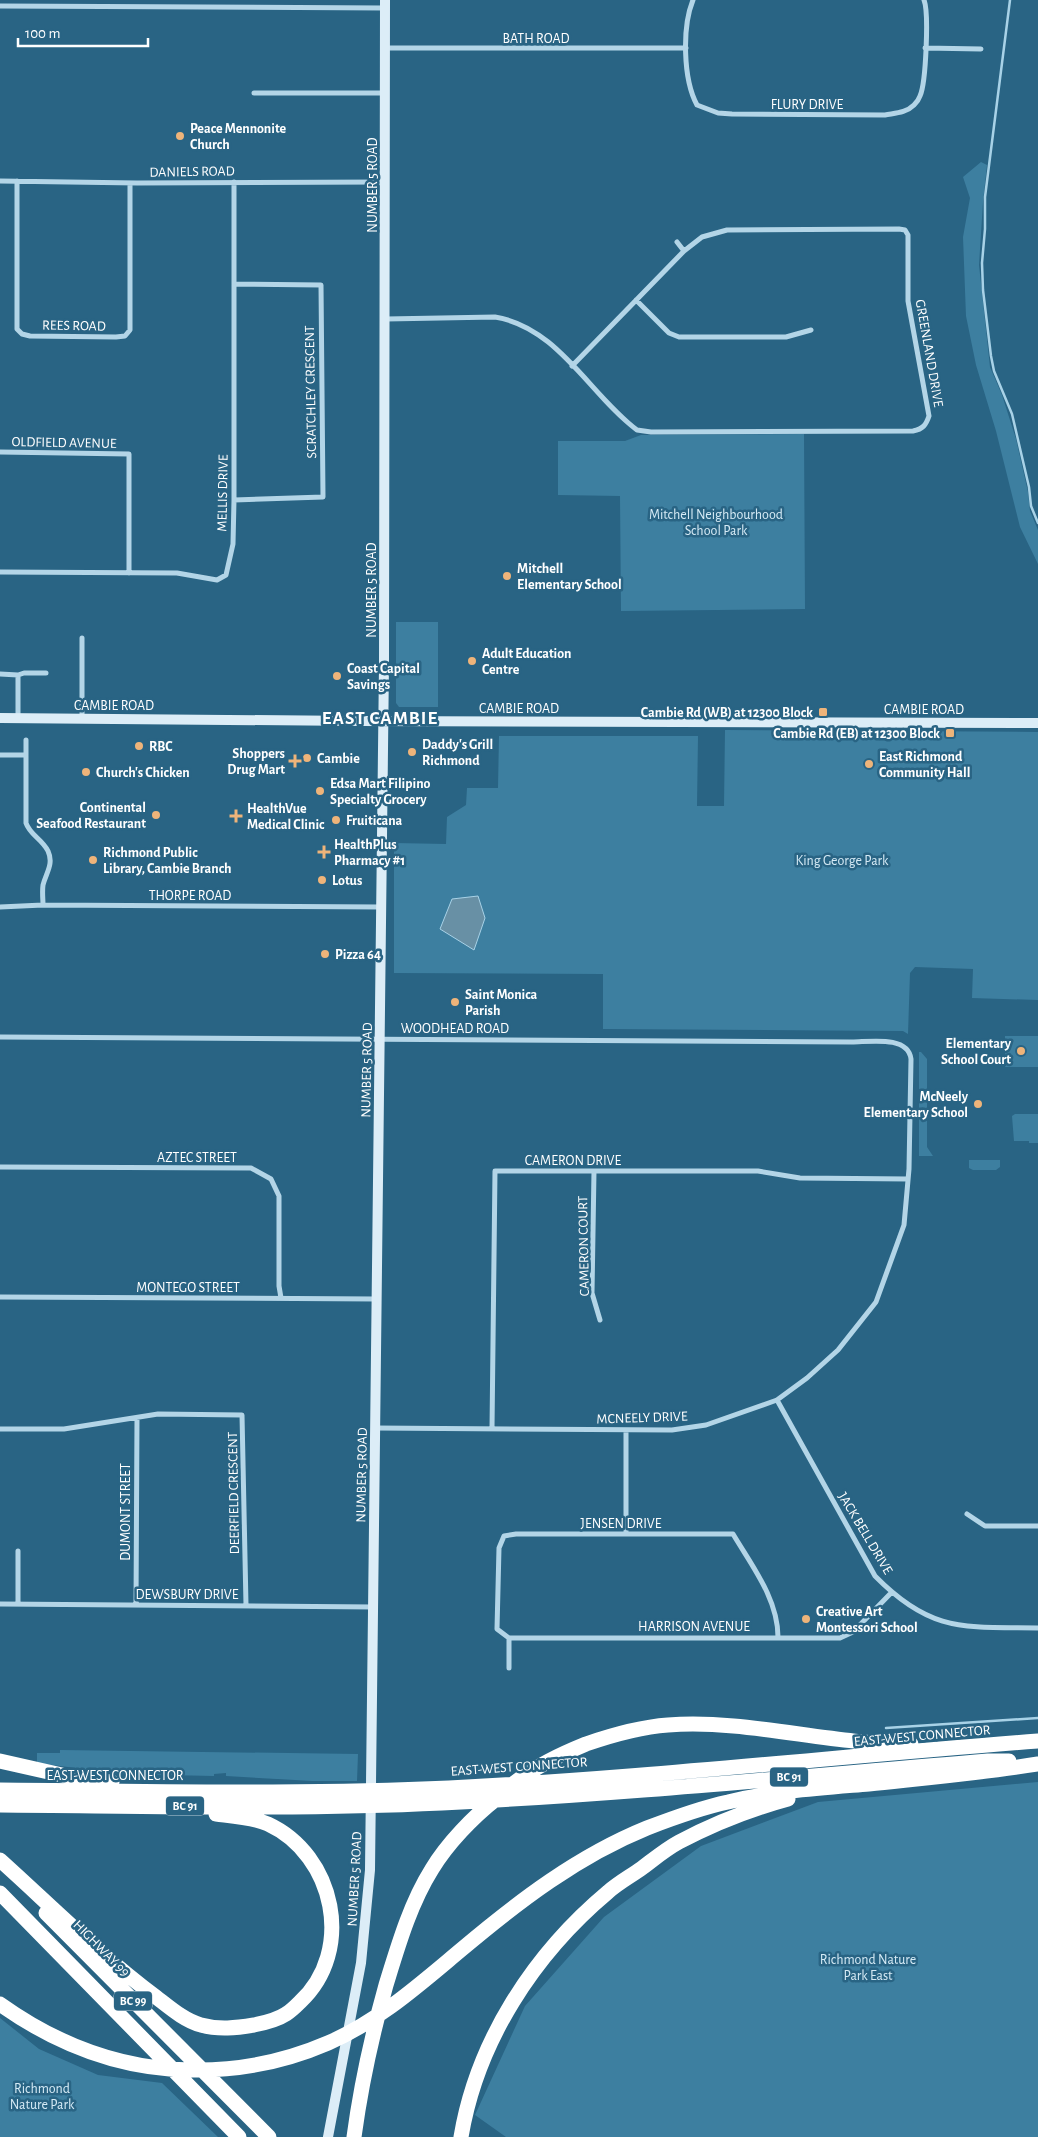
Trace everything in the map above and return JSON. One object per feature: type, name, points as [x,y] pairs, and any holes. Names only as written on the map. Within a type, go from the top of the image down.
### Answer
[{"type":"highway","points":[[354,2137],[370,2041],[394,1959],[409,1916],[432,1869],[475,1816],[531,1770],[556,1756],[608,1736],[668,1725],[742,1726],[868,1742],[982,1745]]},
{"type":"highway","name":"EAST-WEST CONNECTOR","points":[[0,1790],[185,1792],[343,1799],[451,1788],[1038,1741]]},
{"type":"highway","points":[[0,1761],[84,1780],[185,1792]]},
{"type":"highway","name":"EAST-WEST CONNECTOR","points":[[0,1805],[540,1797],[988,1761],[1038,1763]]},
{"type":"highway","points":[[0,2004],[50,2036],[117,2060],[162,2069],[215,2070],[251,2066],[299,2054],[330,2042],[368,2022],[423,1982],[516,1904],[550,1880],[611,1844],[680,1816],[727,1802],[776,1793],[996,1771],[1038,1763]]},
{"type":"highway","points":[[461,2137],[479,2069],[497,2027],[530,1976],[565,1934],[608,1892],[678,1842],[739,1815],[777,1802],[840,1786]]},
{"type":"highway","points":[[0,1860],[142,1987],[200,2025],[232,2029],[260,2023],[286,2014],[307,1995],[320,1977],[329,1955],[333,1929],[330,1904],[322,1878],[307,1854],[288,1837],[268,1824],[243,1817],[215,1814],[91,1812],[28,1805]]},
{"type":"highway","name":"HIGHWAY 99","points":[[0,1864],[72,1941],[269,2137]]},
{"type":"highway","name":"BC 99","points":[[0,1893],[239,2137]]},
{"type":"main road","name":"NUMBER 5 ROAD","points":[[328,2137],[361,1963],[366,1926],[371,1850],[384,721],[385,4]]},
{"type":"main road","name":"CAMBIE ROAD","points":[[0,718],[1038,723]]},
{"type":"street","name":"FLURY DRIVE","points":[[693,0],[689,12],[686,48],[688,83],[697,104],[706,109],[732,114],[885,115],[903,112],[914,105],[920,97],[923,85],[926,1]]},
{"type":"street","points":[[0,6],[385,4]]},
{"type":"street","name":"BATH ROAD","points":[[385,48],[686,48]]},
{"type":"street","points":[[925,48],[981,49]]},
{"type":"street","points":[[254,93],[385,93]]},
{"type":"street","name":"DANIELS ROAD","points":[[0,181],[130,183],[385,182]]},
{"type":"street","name":"REES ROAD","points":[[17,182],[17,329],[22,334],[30,336],[116,337],[125,336],[130,330],[130,183]]},
{"type":"street","name":"MELLIS DRIVE","points":[[0,572],[177,573],[217,580],[222,579],[228,570],[233,544],[234,500],[234,182]]},
{"type":"street","name":"GREENLAND DRIVE","points":[[386,319],[495,317],[509,319],[546,341],[628,424],[637,430],[651,432],[913,431],[921,429],[930,416],[908,301],[908,235],[905,230],[727,230],[702,237],[684,251],[572,366]]},
{"type":"street","points":[[677,242],[684,251]]},
{"type":"street","name":"SCRATCHLEY CRESCENT","points":[[234,284],[321,285],[323,497],[234,500]]},
{"type":"street","points":[[636,300],[669,333],[679,337],[786,337],[811,330]]},
{"type":"street","name":"OLDFIELD AVENUE","points":[[0,452],[129,454],[128,573]]},
{"type":"street","points":[[82,638],[82,718]]},
{"type":"street","points":[[0,674],[18,676],[24,673],[46,674]]},
{"type":"street","points":[[18,676],[18,718]]},
{"type":"street","points":[[26,740],[26,823],[29,831],[45,844],[50,857],[49,871],[43,886],[43,906]]},
{"type":"street","points":[[0,755],[26,755]]},
{"type":"street","name":"THORPE ROAD","points":[[0,907],[381,907]]},
{"type":"street","name":"WOODHEAD ROAD","points":[[0,1037],[884,1042],[902,1044],[908,1049]]},
{"type":"street","name":"MCNEELY DRIVE","points":[[375,1428],[672,1430],[706,1425],[777,1400],[807,1378],[838,1350],[876,1302],[904,1225],[908,1179],[911,1059],[908,1049]]},
{"type":"street","name":"AZTEC STREET","points":[[0,1167],[250,1168],[271,1179],[279,1196],[279,1286],[281,1298]]},
{"type":"street","name":"CAMERON DRIVE","points":[[492,1429],[495,1171],[758,1171],[800,1178],[908,1179]]},
{"type":"street","name":"CAMERON COURT","points":[[594,1171],[592,1293],[600,1320]]},
{"type":"street","name":"MONTEGO STREET","points":[[0,1297],[376,1299]]},
{"type":"street","name":"JACK BELL DRIVE","points":[[777,1400],[875,1576],[891,1593],[916,1611],[941,1622],[974,1627],[1038,1628]]},
{"type":"street","name":"DEERFIELD CRESCENT","points":[[0,1429],[64,1430],[158,1414],[242,1415],[246,1605]]},
{"type":"street","name":"DUMONT STREET","points":[[136,1605],[137,1419]]},
{"type":"street","points":[[626,1431],[626,1534]]},
{"type":"street","points":[[967,1514],[985,1526],[1038,1526]]},
{"type":"street","name":"JENSEN DRIVE","points":[[509,1638],[498,1630],[499,1548],[504,1536],[516,1534],[733,1534],[763,1584],[778,1621],[778,1637]]},
{"type":"street","points":[[18,1551],[18,1604]]},
{"type":"street","name":"HARRISON AVENUE","points":[[509,1638],[840,1638],[853,1632],[891,1593]]},
{"type":"street","name":"DEWSBURY DRIVE","points":[[0,1604],[374,1607]]},
{"type":"street","points":[[509,1638],[509,1668]]},
{"type":"green space","points":[[981,162],[987,165],[979,265],[990,367],[1002,395],[1016,439],[1028,492],[1030,511],[1038,530],[1038,564],[1020,527],[996,431],[976,365],[966,316],[963,237],[970,198],[963,177]]},
{"type":"green space","name":"Mitchell Neighbourhood School Park","points":[[804,434],[805,609],[621,611],[620,496],[558,495],[558,441],[625,441],[641,435]]},
{"type":"green space","points":[[396,622],[438,622],[438,707],[399,707],[396,703]]},
{"type":"green space","name":"King George Park","points":[[725,730],[1038,732],[1038,1000],[972,998],[973,969],[915,967],[910,973],[908,1034],[903,1031],[603,1029],[603,974],[394,973],[394,843],[446,844],[447,817],[466,805],[467,788],[498,788],[499,736],[698,736],[697,806],[724,806]]},
{"type":"green space","name":"Elementary School Court","points":[[1005,1036],[1038,1036],[1038,1067],[1005,1067]]},
{"type":"green space","points":[[919,1052],[927,1059],[927,1147],[933,1156],[919,1156]]},
{"type":"green space","points":[[1015,1114],[1038,1114],[1038,1143],[1014,1141],[1012,1116]]},
{"type":"green space","points":[[969,1160],[1000,1160],[1000,1167],[996,1170],[973,1170],[969,1168]]},
{"type":"green space","points":[[60,1750],[358,1754],[357,1781],[312,1781],[226,1776],[226,1773],[214,1774],[214,1776],[121,1774],[37,1763],[37,1753],[60,1753]]},
{"type":"green space","name":"Richmond Nature Park East","points":[[1038,1782],[1038,2137],[506,2137],[475,2115],[525,2006],[604,1917],[701,1846],[818,1802]]},
{"type":"green space","name":"Richmond Nature Park","points":[[0,2018],[39,2049],[98,2075],[162,2083],[218,2137],[0,2137]]},
{"type":"shaded area","points":[[478,896],[485,918],[474,950],[440,929],[452,899]]},
{"type":"waterway","points":[[1010,0],[985,197],[982,263],[983,290],[994,371],[1012,414],[1029,487],[1031,506],[1038,523]]},
{"type":"waterway","points":[[886,1728],[1038,1718]]},
{"type":"place","name":"Peace Mennonite Church","points":[[180,136]]},
{"type":"place","name":"Mitchell Elementary School","points":[[507,576]]},
{"type":"place","name":"Adult Education Centre","points":[[472,661]]},
{"type":"place","name":"Coast Capital Savings","points":[[337,676]]},
{"type":"place","name":"Cambie Rd (WB) at 12300 Block","points":[[823,712]]},
{"type":"place","name":"Cambie Rd (EB) at 12300 Block","points":[[950,733]]},
{"type":"place","name":"RBC","points":[[139,746]]},
{"type":"place","name":"Daddy's Grill Richmond","points":[[412,752]]},
{"type":"place","name":"Cambie","points":[[307,758]]},
{"type":"place","name":"Shoppers Drug Mart","points":[[295,761]]},
{"type":"place","name":"East Richmond Community Hall","points":[[869,764]]},
{"type":"place","name":"Church's Chicken","points":[[86,772]]},
{"type":"place","name":"Edsa Mart Filipino Specialty Grocery","points":[[320,791]]},
{"type":"place","name":"Continental Seafood Restaurant","points":[[156,815]]},
{"type":"place","name":"HealthVue Medical Clinic","points":[[236,816]]},
{"type":"place","name":"Fruiticana","points":[[336,820]]},
{"type":"place","name":"HealthPlus Pharmacy #1","points":[[324,852]]},
{"type":"place","name":"Richmond Public Library, Cambie Branch","points":[[93,860]]},
{"type":"place","name":"Lotus","points":[[322,880]]},
{"type":"place","name":"Pizza 64","points":[[325,954]]},
{"type":"place","name":"Saint Monica Parish","points":[[455,1002]]},
{"type":"place","name":"Elementary School Court","points":[[1021,1051]]},
{"type":"place","name":"McNeely Elementary School","points":[[978,1104]]},
{"type":"place","name":"Creative Art Montessori School","points":[[806,1619]]},
{"type":"district","name":"EAST CAMBIE","points":[[380,717]]}]
